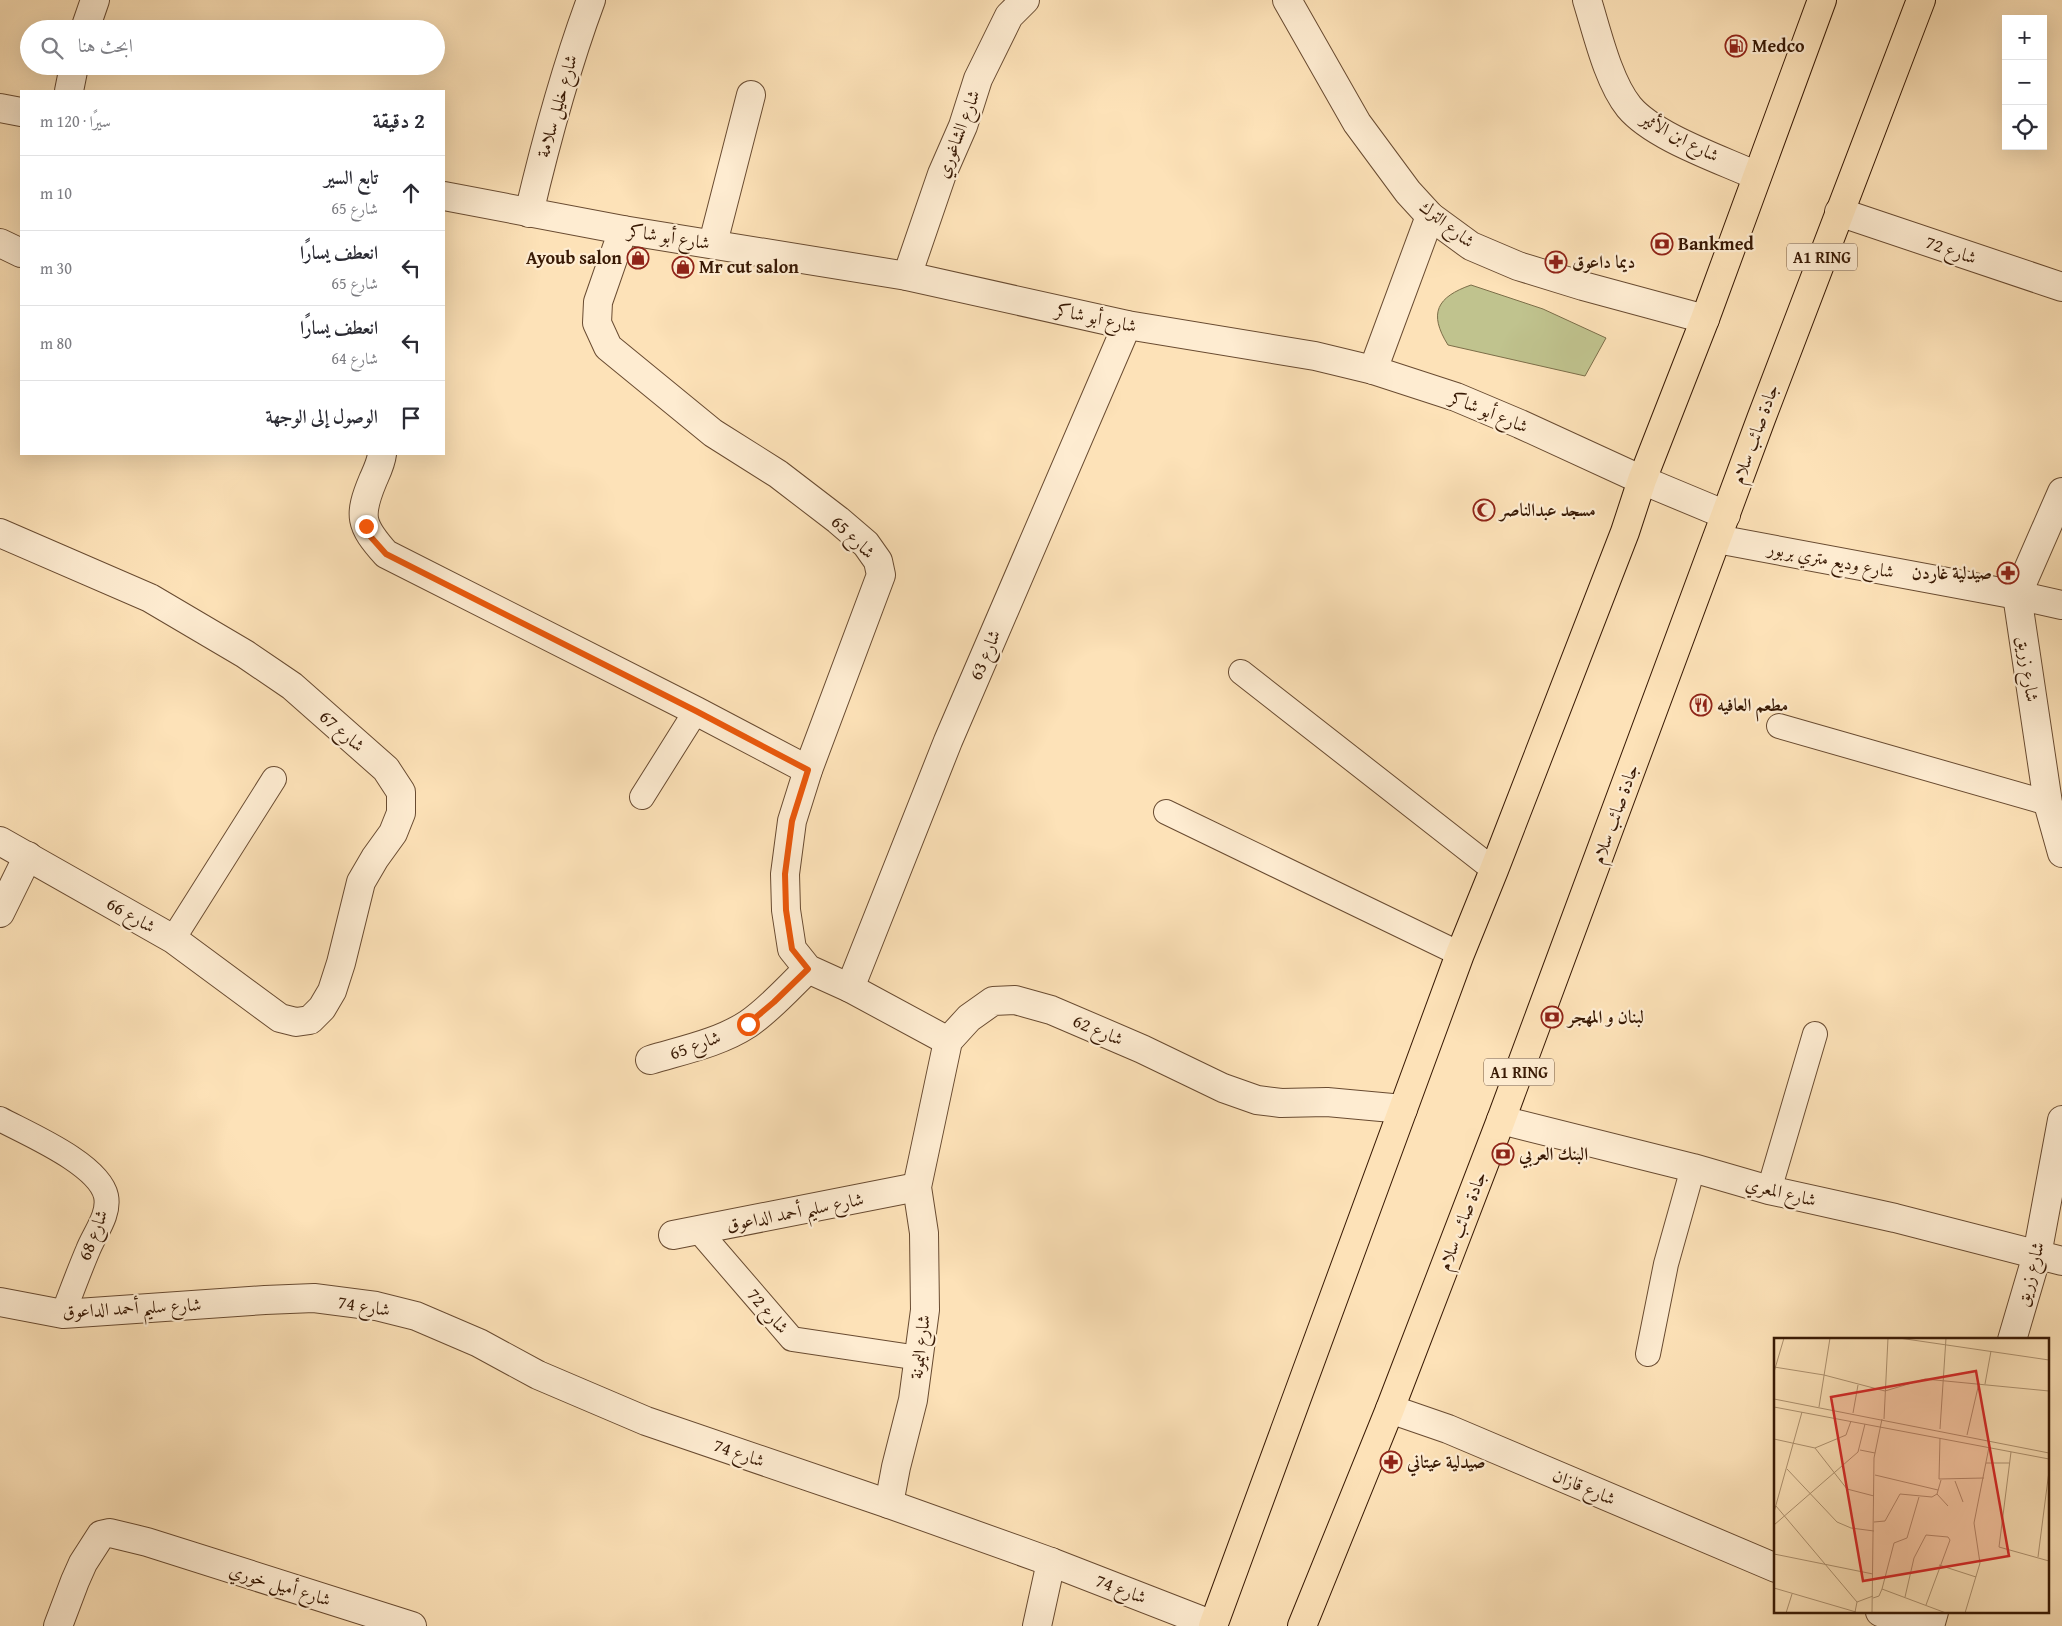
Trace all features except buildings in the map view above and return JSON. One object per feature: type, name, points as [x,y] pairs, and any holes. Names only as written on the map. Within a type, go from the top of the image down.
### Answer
[{"type":"highway","points":[[1213,1625],[1460,954],[1625,532],[1642,480],[1705,319],[1822,0]]},
{"type":"highway","name":"جادة صائب سلام","points":[[1302,1626],[1390,1409],[1501,1120],[1921,0]]},
{"type":"street","points":[[88,20],[95,0]]},
{"type":"street","name":"شارع خليل سلامة","points":[[528,213],[551,120],[577,37],[591,0]]},
{"type":"street","name":"شارع الشاغوري","points":[[907,276],[942,174],[963,126],[978,80],[1009,16],[1025,0]]},
{"type":"street","name":"شارع الترك","points":[[1287,0],[1356,123],[1408,192],[1430,216],[1471,246],[1518,266],[1583,286],[1705,319]]},
{"type":"street","name":"شارع ابن الأثير","points":[[1587,0],[1618,89],[1628,106],[1639,117],[1690,146],[1756,176]]},
{"type":"street","points":[[69,90],[72,75]]},
{"type":"street","points":[[713,243],[751,95]]},
{"type":"street","points":[[0,108],[20,112]]},
{"type":"street","name":"شارع أبو شاكر","points":[[445,196],[623,230],[713,243],[907,276],[1127,325],[1316,356],[1373,370],[1456,397],[1520,424],[1642,480],[1722,527]]},
{"type":"street","name":"شارع 72","points":[[1840,212],[2062,287]]},
{"type":"street","points":[[1373,370],[1430,216]]},
{"type":"street","name":"شارع 65","points":[[623,230],[598,302],[597,323],[608,348],[713,433],[778,474],[838,520],[866,544],[878,561],[881,575],[808,770],[792,821],[785,883],[786,910],[792,949],[808,969],[850,988],[948,1041]]},
{"type":"street","points":[[0,243],[20,253]]},
{"type":"street","name":"شارع 63","points":[[850,988],[948,741],[1127,325]]},
{"type":"street","points":[[382,455],[369,489],[362,517],[370,536],[386,554],[808,770]]},
{"type":"street","points":[[2018,595],[2062,492]]},
{"type":"street","name":"شارع وديع متري بربور","points":[[1722,527],[2062,605]]},
{"type":"street","name":"شارع 67","points":[[0,533],[150,598],[245,654],[292,686],[386,769],[401,792],[401,813],[393,833],[374,858],[361,882],[341,963],[332,991],[322,1008],[310,1020],[296,1022],[280,1018],[255,1000]]},
{"type":"street","name":"شارع زريق","points":[[2018,595],[2048,803],[2062,853]]},
{"type":"street","points":[[1241,672],[1494,870]]},
{"type":"street","points":[[642,797],[696,711]]},
{"type":"street","points":[[1779,726],[2048,803]]},
{"type":"street","points":[[174,939],[274,779]]},
{"type":"street","points":[[1166,812],[1460,954]]},
{"type":"street","name":"شارع 66","points":[[0,841],[174,939],[255,1000]]},
{"type":"street","points":[[0,913],[28,856]]},
{"type":"street","name":"شارع 65","points":[[650,1060],[707,1044],[748,1024],[808,969]]},
{"type":"street","name":"شارع 62","points":[[948,1041],[969,1018],[993,1001],[1015,1000],[1052,1010],[1142,1049],[1223,1088],[1257,1100],[1281,1103],[1327,1102],[1403,1110]]},
{"type":"street","points":[[1769,1190],[1815,1034]]},
{"type":"street","points":[[917,1187],[948,1041]]},
{"type":"street","name":"شارع 68","points":[[0,1118],[78,1161],[100,1184],[106,1196],[105,1210],[99,1228],[88,1248],[63,1314]]},
{"type":"street","name":"شارع المعري","points":[[1501,1120],[1693,1168],[1769,1190],[1895,1218],[2049,1258]]},
{"type":"street","name":"شارع زريق","points":[[2013,1338],[2049,1258],[2062,1120]]},
{"type":"street","points":[[1648,1354],[1666,1264],[1693,1168]]},
{"type":"street","name":"شارع سليم أحمد الداعوق","points":[[686,1233],[917,1187]]},
{"type":"street","name":"شارع اليمونة","points":[[889,1504],[913,1400],[925,1310],[924,1233],[917,1187]]},
{"type":"street","name":"شارع 72","points":[[686,1233],[792,1339],[919,1358]]},
{"type":"street","name":"شارع 74","points":[[265,1300],[314,1298],[376,1306],[416,1316],[478,1344],[538,1375],[646,1421],[889,1504],[1051,1562],[1213,1625]]},
{"type":"street","name":"شارع سليم أحمد الداعوق","points":[[0,1302],[63,1314],[265,1300]]},
{"type":"street","name":"شارع قازان","points":[[1390,1409],[1448,1429],[1774,1567]]},
{"type":"street","name":"شارع أميل خوري","points":[[58,1626],[75,1581],[87,1556],[101,1535],[110,1533],[127,1536],[412,1626]]},
{"type":"street","points":[[1037,1626],[1051,1562]]},
{"type":"street","points":[[1885,1614],[1913,1626]]},
{"type":"green space","points":[[1471,285],[1543,309],[1606,338],[1585,376],[1448,345],[1438,324],[1439,308],[1450,295]]},
{"type":"place","name":"Medco","points":[[1736,46]]},
{"type":"place","name":"Bankmed","points":[[1662,244]]},
{"type":"place","name":"Ayoub salon","points":[[638,258]]},
{"type":"place","name":"ديما داعوق","points":[[1556,262]]},
{"type":"place","name":"Mr cut salon","points":[[683,267]]},
{"type":"place","name":"مسجد عبدالناصر","points":[[1484,510]]},
{"type":"place","name":"صيدلية غاردن","points":[[2008,573]]},
{"type":"place","name":"مطعم العافيه","points":[[1701,705]]},
{"type":"place","name":"لبنان و المهجر","points":[[1552,1017]]},
{"type":"place","name":"البنك العربي","points":[[1503,1154]]},
{"type":"place","name":"صيدلية عيتاني","points":[[1391,1462]]},
{"type":"route","points":[[366,526],[370,536],[386,554],[808,770],[792,821],[785,874],[786,910],[792,949],[808,969],[748,1024]]}]
